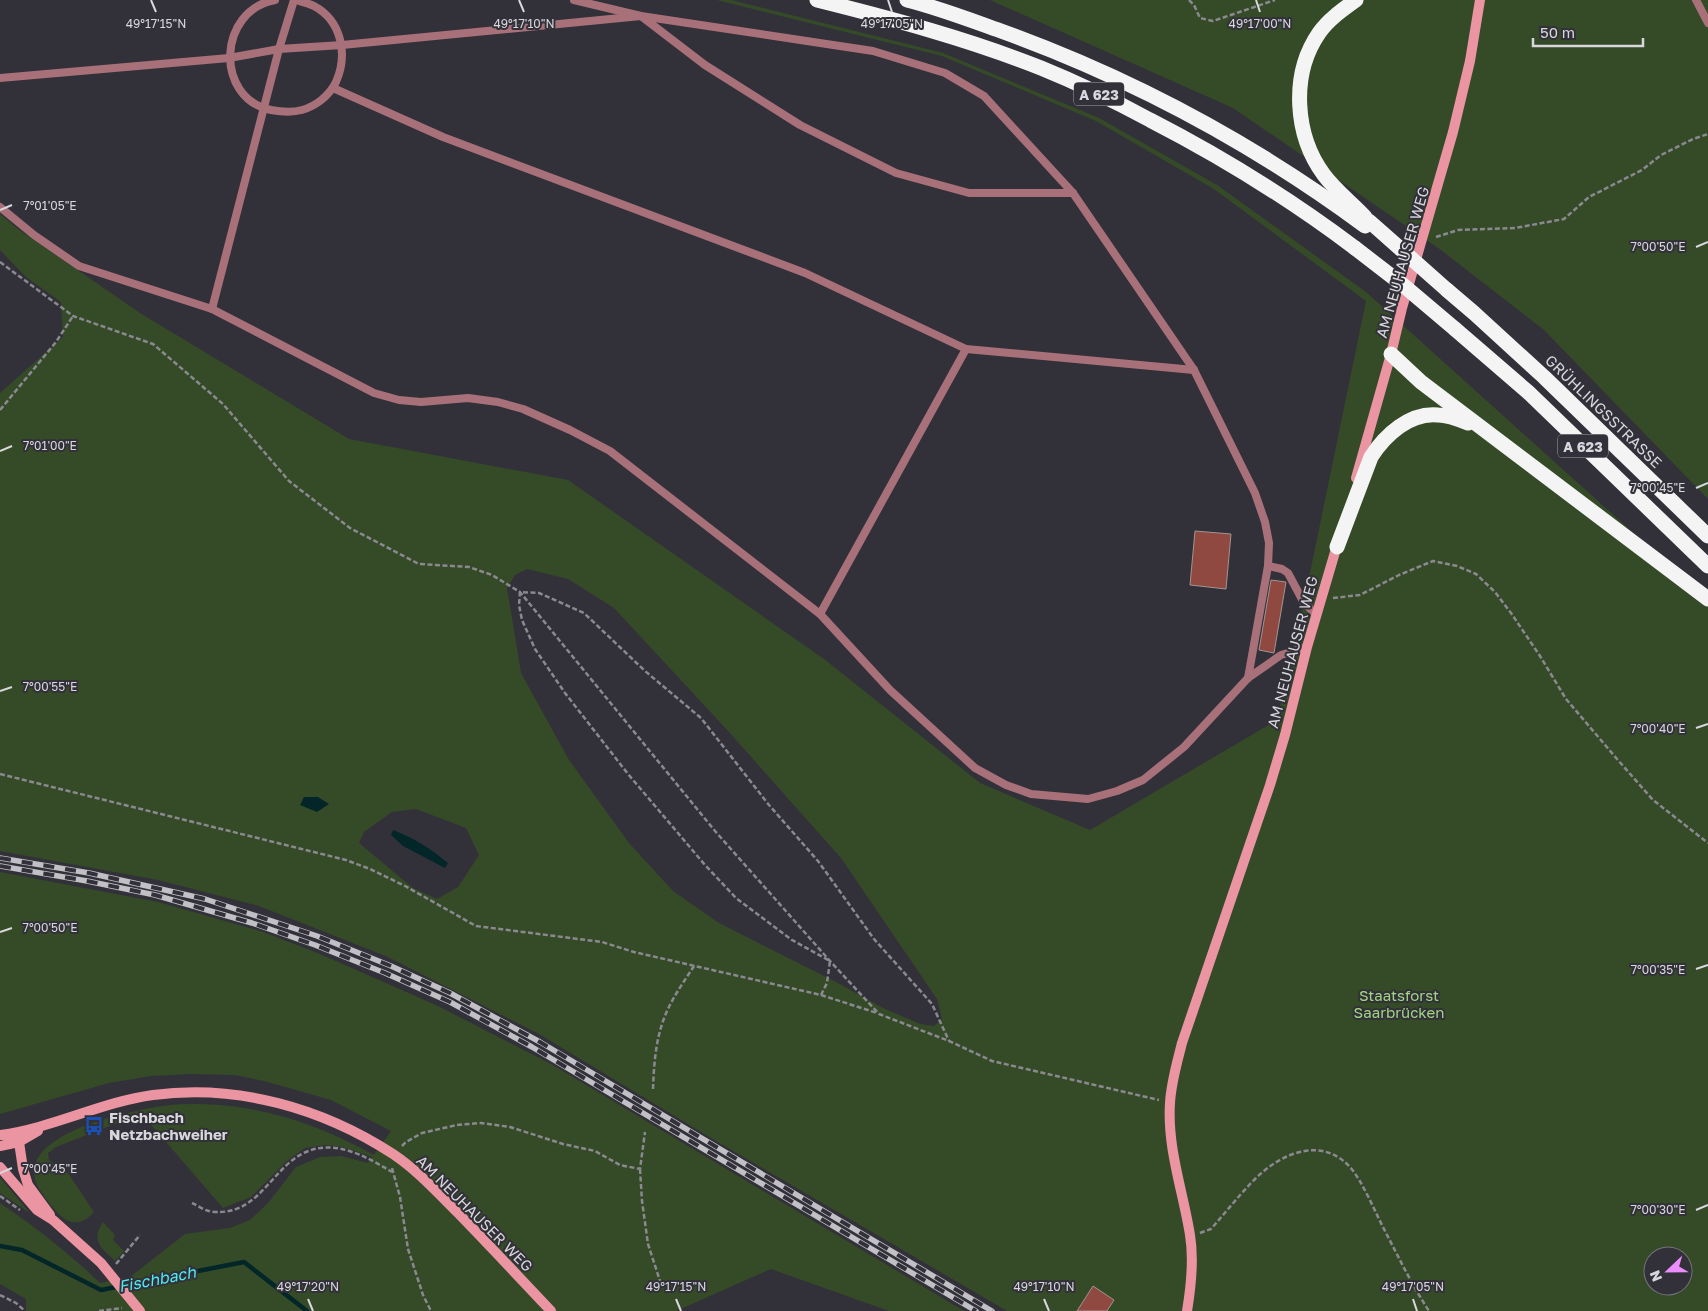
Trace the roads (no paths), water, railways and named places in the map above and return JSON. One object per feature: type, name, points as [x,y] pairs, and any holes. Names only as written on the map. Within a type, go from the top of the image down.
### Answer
[{"type":"highway","name":"A 623","points":[[817,0],[909,23],[985,47],[1043,69],[1110,99],[1200,146],[1279,194],[1403,285],[1528,392],[1708,566]]},
{"type":"highway","name":"A 623","points":[[907,0],[1048,48],[1127,82],[1211,126],[1367,224]]},
{"type":"highway","points":[[1356,0],[1335,15],[1318,34],[1306,60],[1301,84],[1300,111],[1303,132],[1309,149],[1324,176],[1367,224]]},
{"type":"highway","name":"GRÜHLINGSSTRASSE","points":[[1367,224],[1474,313],[1544,377],[1708,536]]},
{"type":"highway","points":[[1391,354],[1421,382],[1708,599]]},
{"type":"highway","points":[[1337,547],[1371,456],[1387,435],[1418,417],[1435,414],[1449,416],[1471,424],[1487,433]]},
{"type":"street","name":"AM NEUHAUSER WEG","points":[[1187,1311],[1190,1294],[1191,1237],[1172,1150],[1170,1103],[1174,1075],[1182,1043],[1270,785],[1285,735],[1306,647],[1337,547],[1402,308],[1454,132],[1470,61],[1480,0]]},
{"type":"street","name":"AM NEUHAUSER WEG","points":[[1,1148],[10,1136],[114,1104],[152,1095],[190,1092],[234,1094],[266,1099],[306,1110],[349,1129],[394,1155],[432,1187],[551,1311]]},
{"type":"street","points":[[10,1136],[28,1185],[53,1220]]},
{"type":"street","points":[[0,1166],[37,1210],[53,1220],[113,1270],[140,1311]]},
{"type":"lane","points":[[212,309],[264,108],[279,49],[295,0],[314,6],[333,23],[342,44],[343,60],[341,71],[333,88],[318,103],[296,112],[284,113],[264,108],[252,102],[238,87],[229,58],[230,45],[234,33],[249,12],[258,6],[275,0]]},
{"type":"lane","points":[[574,0],[641,16],[873,51],[945,73],[984,96],[1073,192],[1194,370],[1255,493],[1265,522],[1269,543],[1268,566],[1248,678]]},
{"type":"lane","points":[[1696,0],[1708,23]]},
{"type":"lane","points":[[0,78],[229,58],[279,49],[641,16],[705,65],[792,120],[896,174],[969,193],[1073,192]]},
{"type":"lane","points":[[333,88],[443,137],[805,273],[966,349],[1194,370]]},
{"type":"lane","points":[[0,207],[34,235],[79,266],[212,309],[374,393],[399,400],[421,402],[468,398],[498,402],[523,409],[570,430],[610,451],[820,614],[890,690],[975,768],[1006,785],[1031,794],[1088,799],[1117,791],[1142,780],[1184,747],[1248,678],[1281,655],[1306,647]]},
{"type":"lane","points":[[820,614],[966,349]]},
{"type":"lane","points":[[1268,566],[1282,568],[1288,573],[1304,603],[1316,614]]},
{"type":"waterway","name":"Fischbach","points":[[0,1246],[22,1250],[101,1290],[244,1262],[307,1311]]},
{"type":"railway","points":[[0,858],[89,873],[205,899],[317,936],[391,966],[450,993],[540,1042],[992,1311]]},
{"type":"railway","points":[[0,866],[155,895],[252,923],[315,945],[450,1002],[532,1047],[976,1311]]},
{"type":"place","name":"Fischbach Netzbachweiher","points":[[94,1126]]},
{"type":"park label","name":"Staatsforst Saarbrücken","points":[[1399,1004]]}]
